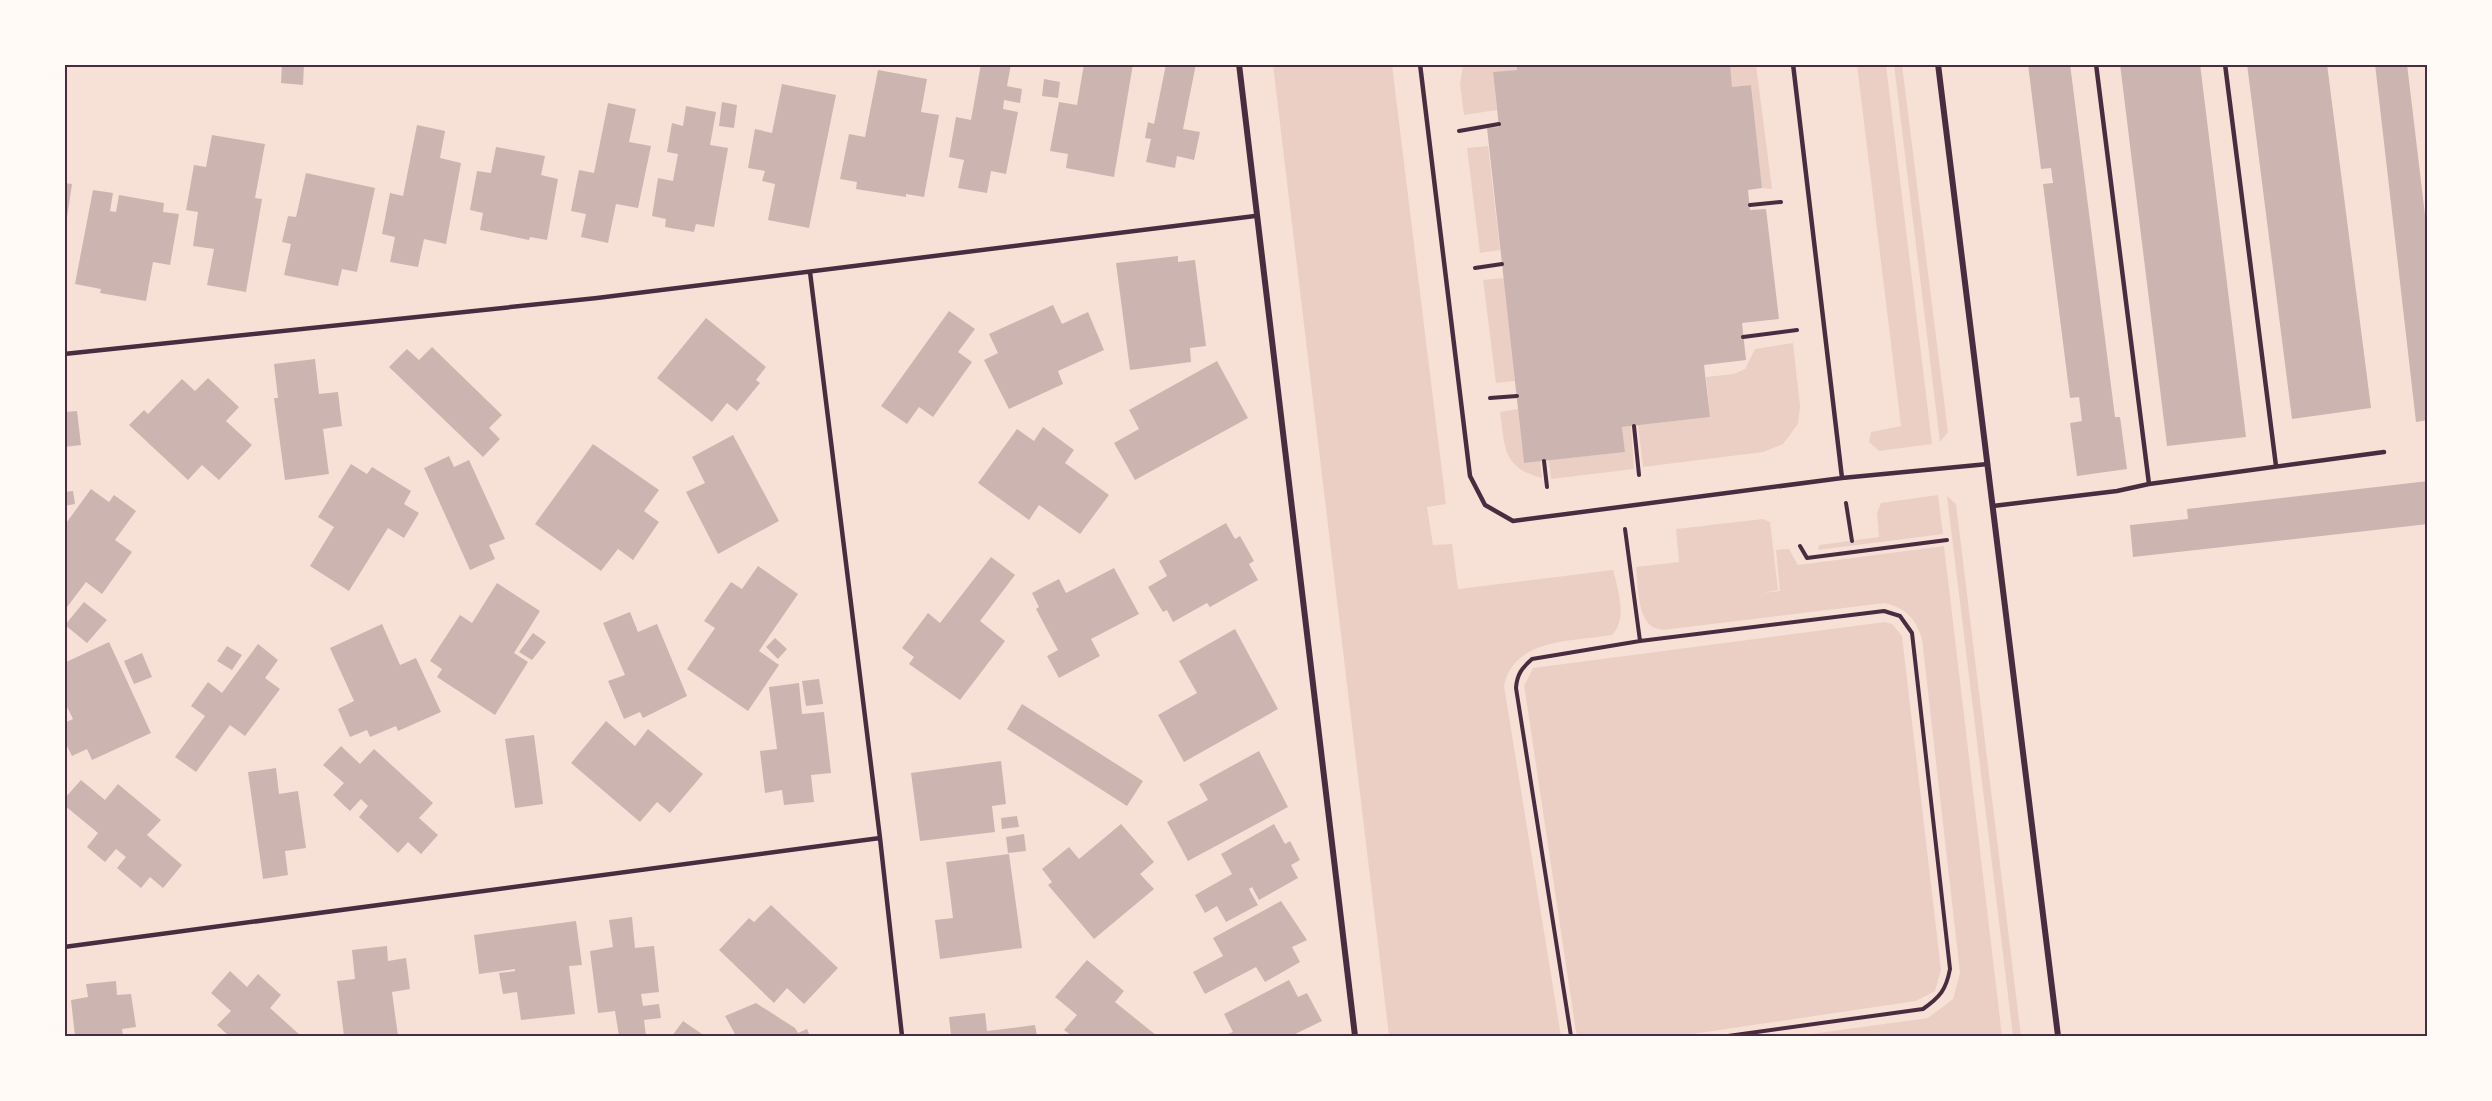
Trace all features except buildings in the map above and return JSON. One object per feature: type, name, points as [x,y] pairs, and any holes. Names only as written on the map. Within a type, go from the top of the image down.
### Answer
[{"type":"street","points":[[1239,64],[1255,216],[1355,1036]]},
{"type":"street","points":[[1938,64],[2058,1036]]},
{"type":"lane","points":[[1420,64],[1470,476],[1485,506],[1513,521],[1842,478],[1988,464]]},
{"type":"lane","points":[[1793,64],[1842,478]]},
{"type":"lane","points":[[2096,64],[2149,484]]},
{"type":"lane","points":[[2225,64],[2276,466]]},
{"type":"lane","points":[[64,354],[543,304],[1255,216]]},
{"type":"lane","points":[[810,272],[880,838],[902,1036]]},
{"type":"lane","points":[[1994,506],[2117,491],[2149,484],[2384,452]]},
{"type":"lane","points":[[64,948],[880,838]]},
{"type":"path","points":[[1459,130],[1499,124]]},
{"type":"path","points":[[1750,205],[1781,201]]},
{"type":"path","points":[[1475,268],[1502,264]]},
{"type":"path","points":[[1743,337],[1797,330]]},
{"type":"path","points":[[1490,398],[1517,396]]},
{"type":"path","points":[[1634,426],[1639,475]]},
{"type":"path","points":[[1544,461],[1547,487]]},
{"type":"path","points":[[1842,478],[1852,541]]},
{"type":"path","points":[[1622,507],[1640,641]]},
{"type":"path","points":[[1800,546],[1807,558],[1947,540]]},
{"type":"path","points":[[1571,1036],[1516,688],[1516,676],[1532,659],[1640,641],[1884,611],[1900,616],[1912,633],[1950,969],[1947,985],[1941,997],[1923,1009],[1728,1036]]},
{"type":"shaded area","points":[[1273,65],[1392,65],[1446,504],[1427,507],[1433,545],[1452,544],[1458,589],[1613,570],[1621,612],[1620,621],[1612,635],[1564,641],[1533,650],[1520,658],[1510,670],[1504,686],[1561,1036],[1389,1036]]},
{"type":"shaded area","points":[[1463,65],[1516,65],[1517,70],[1493,73],[1497,110],[1464,115],[1460,84]]},
{"type":"shaded area","points":[[1729,65],[1756,65],[1772,189],[1762,188],[1751,85],[1732,87]]},
{"type":"shaded area","points":[[1857,65],[1886,65],[1932,444],[1879,451],[1869,442],[1871,432],[1901,426]]},
{"type":"shaded area","points":[[1894,65],[1902,65],[1948,432],[1940,442]]},
{"type":"shaded area","points":[[1488,146],[1500,250],[1480,253],[1467,148]]},
{"type":"shaded area","points":[[1504,278],[1515,381],[1496,383],[1483,280]]},
{"type":"shaded area","points":[[1793,343],[1800,406],[1798,424],[1783,444],[1763,452],[1643,467],[1638,425],[1710,417],[1706,377],[1734,374],[1745,369],[1755,349]]},
{"type":"shaded area","points":[[1518,409],[1524,463],[1540,461],[1542,478],[1529,474],[1512,462],[1505,446],[1500,412]]},
{"type":"shaded area","points":[[1631,426],[1634,469],[1551,479],[1549,460],[1625,452],[1622,427]]},
{"type":"shaded area","points":[[1938,495],[1943,534],[1818,550],[1819,545],[1879,537],[1877,513],[1881,503]]},
{"type":"shaded area","points":[[1947,496],[1956,504],[2021,1036],[2013,1036]]},
{"type":"shaded area","points":[[1763,519],[1770,522],[1778,590],[1763,593],[1780,591],[1776,550],[1789,549],[1798,565],[1944,546],[2002,1036],[1796,1036],[1928,1018],[1953,999],[1960,973],[1922,639],[1909,615],[1885,603],[1663,630],[1654,628],[1646,620],[1639,598],[1636,567],[1679,562],[1676,529]]},
{"type":"shaded area","points":[[1885,622],[1892,624],[1902,636],[1941,970],[1935,991],[1916,1001],[1679,1036],[1579,1036],[1576,1032],[1524,686],[1533,668]]}]
